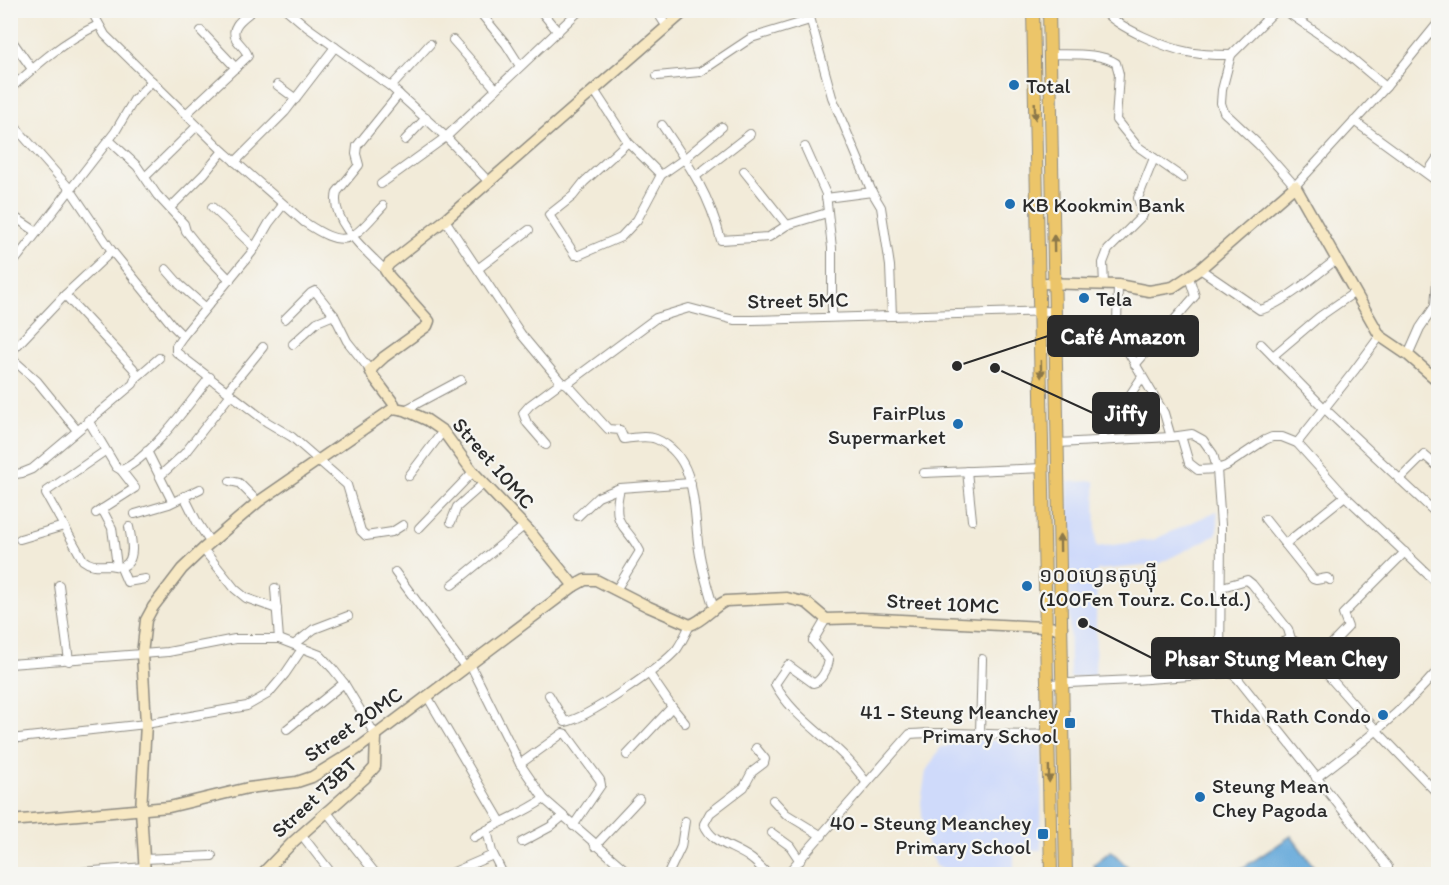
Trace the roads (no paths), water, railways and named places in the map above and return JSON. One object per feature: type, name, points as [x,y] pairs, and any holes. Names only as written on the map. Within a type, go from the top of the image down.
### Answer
[{"type":"main road","points":[[1033,10],[1051,874]]},
{"type":"main road","points":[[1049,10],[1066,874]]},
{"type":"street","points":[[91,10],[105,34],[222,151],[304,222],[337,238],[352,237],[383,206]]},
{"type":"street","points":[[186,114],[248,56],[236,38],[235,28],[253,10]]},
{"type":"street","points":[[287,10],[335,48],[391,87],[446,137],[489,182]]},
{"type":"street","points":[[478,10],[506,44],[520,66]]},
{"type":"street","points":[[540,10],[558,32]]},
{"type":"street","points":[[381,184],[446,137],[580,10]]},
{"type":"street","points":[[656,10],[667,27]]},
{"type":"street","points":[[386,270],[389,264],[445,220],[686,10]]},
{"type":"street","points":[[657,76],[700,72],[750,38],[801,21],[820,10]]},
{"type":"street","points":[[1102,10],[1117,23],[1178,49],[1201,53],[1231,54]]},
{"type":"street","points":[[1260,10],[1267,18]]},
{"type":"street","points":[[1276,10],[1231,54],[1222,90],[1222,108],[1295,186],[1380,336],[1408,355],[1438,381]]},
{"type":"street","points":[[1284,10],[1342,50],[1386,87]]},
{"type":"street","points":[[809,15],[832,97],[872,192],[881,207],[890,266],[892,316]]},
{"type":"street","points":[[10,89],[56,49],[98,25]]},
{"type":"street","points":[[1039,283],[1118,285],[1149,291],[1173,287],[1189,277],[1295,186],[1386,87],[1438,25]]},
{"type":"street","points":[[201,31],[236,68]]},
{"type":"street","points":[[10,38],[32,69]]},
{"type":"street","points":[[453,40],[496,89]]},
{"type":"street","points":[[391,87],[430,44]]},
{"type":"street","points":[[235,162],[285,112],[335,48]]},
{"type":"street","points":[[1050,54],[1097,57],[1110,59],[1116,63],[1119,74],[1116,120],[1137,146],[1183,178]]},
{"type":"street","points":[[10,267],[109,140],[134,100],[152,81]]},
{"type":"street","points":[[277,85],[296,99]]},
{"type":"street","points":[[594,90],[628,142],[662,175]]},
{"type":"street","points":[[370,370],[427,326],[429,321],[386,270],[352,237],[337,205],[337,192],[359,165],[356,154],[357,146],[399,94]]},
{"type":"street","points":[[405,140],[426,118]]},
{"type":"street","points":[[1354,121],[1438,182]]},
{"type":"street","points":[[10,122],[70,189],[112,250],[183,336]]},
{"type":"street","points":[[662,125],[696,176],[711,205],[721,240],[769,237],[787,225],[827,213]]},
{"type":"street","points":[[145,177],[197,126]]},
{"type":"street","points":[[628,142],[584,182],[573,196],[549,215],[575,255],[621,237],[637,220],[662,175],[722,127]]},
{"type":"street","points":[[696,176],[750,134]]},
{"type":"street","points":[[109,140],[136,166],[151,187],[184,224],[186,231],[202,251],[230,280]]},
{"type":"street","points":[[805,147],[822,182],[826,198],[831,248],[832,317]]},
{"type":"street","points":[[170,208],[204,174],[222,151]]},
{"type":"street","points":[[1427,173],[1438,157]]},
{"type":"street","points":[[1104,285],[1103,263],[1108,250],[1143,215],[1138,198],[1154,158]]},
{"type":"street","points":[[744,171],[787,225]]},
{"type":"street","points":[[826,198],[872,192]]},
{"type":"street","points":[[283,205],[269,223],[255,248],[183,336],[176,346],[176,352],[267,422],[292,436],[347,485],[361,531],[366,537],[392,532],[403,525]]},
{"type":"street","points":[[212,207],[255,248]]},
{"type":"street","points":[[10,214],[37,232]]},
{"type":"street","points":[[445,220],[521,334],[608,429],[620,430],[624,439],[654,438],[681,457],[691,483],[703,576],[714,609]]},
{"type":"street","points":[[479,268],[529,230]]},
{"type":"street","points":[[76,429],[37,381],[11,357],[66,295],[112,250]]},
{"type":"street","points":[[1200,269],[1260,310],[1286,296],[1337,259]]},
{"type":"street","points":[[1408,355],[1420,328],[1437,306],[1438,266]]},
{"type":"street","points":[[166,269],[205,307]]},
{"type":"street","points":[[1135,365],[1195,296],[1189,277]]},
{"type":"street","points":[[1118,285],[1119,338],[1164,413],[1171,437]]},
{"type":"street","points":[[285,319],[315,291],[334,315],[347,341],[400,409]]},
{"type":"street","points":[[1273,356],[1355,292]]},
{"type":"street","points":[[66,295],[133,368],[137,374],[136,378]]},
{"type":"street","name":"Street 5MC","points":[[546,445],[531,428],[523,413],[530,405],[656,318],[689,308],[734,320],[1055,311]]},
{"type":"street","points":[[293,344],[316,322],[334,315]]},
{"type":"street","points":[[1297,443],[1380,336]]},
{"type":"street","points":[[1262,344],[1324,409],[1438,515]]},
{"type":"street","points":[[161,475],[184,453],[262,347]]},
{"type":"street","points":[[10,475],[32,469],[76,429],[133,384],[136,378],[159,358]]},
{"type":"street","points":[[121,470],[147,451],[162,436],[210,377]]},
{"type":"street","points":[[1099,441],[1142,377]]},
{"type":"street","points":[[145,867],[141,810],[146,724],[142,654],[146,620],[153,606],[182,569],[206,545],[258,502],[400,409],[461,380]]},
{"type":"street","name":"Street 10MC","points":[[400,409],[427,420],[443,431],[472,472],[524,526],[574,586]]},
{"type":"street","points":[[88,420],[116,467],[135,488],[99,511],[112,528],[119,567],[127,582],[145,579]]},
{"type":"street","points":[[409,476],[443,431]]},
{"type":"street","points":[[1058,443],[1192,434],[1203,440],[1213,454],[1217,469],[1221,525],[1220,673]]},
{"type":"street","points":[[1181,436],[1189,463],[1198,470],[1217,469],[1272,437],[1282,437],[1297,443],[1345,496],[1438,585]]},
{"type":"street","points":[[105,451],[46,492],[82,560],[89,564],[119,567],[131,559],[129,527]]},
{"type":"street","points":[[147,451],[172,501]]},
{"type":"street","points":[[1399,480],[1424,456],[1438,467]]},
{"type":"street","points":[[924,473],[1043,468]]},
{"type":"street","points":[[967,471],[972,520]]},
{"type":"street","points":[[419,528],[472,472]]},
{"type":"street","points":[[231,481],[239,483],[258,502]]},
{"type":"street","points":[[578,516],[598,497],[620,488],[691,483]]},
{"type":"street","points":[[451,522],[457,507],[483,484]]},
{"type":"street","points":[[616,590],[640,551],[618,519],[620,488]]},
{"type":"street","points":[[135,514],[146,512],[200,489]]},
{"type":"street","points":[[184,496],[206,545],[235,589],[246,598],[277,609]]},
{"type":"street","points":[[1285,544],[1345,496]]},
{"type":"street","points":[[1265,519],[1314,579],[1327,578],[1330,580]]},
{"type":"street","points":[[20,539],[64,526]]},
{"type":"street","points":[[452,585],[524,526]]},
{"type":"street","points":[[1316,660],[1348,627],[1343,614],[1405,552]]},
{"type":"street","points":[[395,572],[467,666],[520,764],[544,799],[595,846],[630,874]]},
{"type":"street","points":[[574,586],[585,580],[596,580],[690,625]]},
{"type":"street","points":[[1222,588],[1247,580],[1288,629],[1292,639],[1316,660],[1378,732],[1438,794]]},
{"type":"street","points":[[59,585],[69,661]]},
{"type":"street","name":"Street 20MC","points":[[10,821],[169,807],[248,788],[297,782],[312,777],[376,736],[574,586]]},
{"type":"street","points":[[275,588],[279,639]]},
{"type":"street","points":[[573,826],[601,785],[600,780],[563,733],[561,726],[613,698],[648,672],[677,649],[690,625],[702,620],[726,601],[787,598],[807,603],[826,619],[813,641],[829,660],[818,682],[813,683],[788,665],[775,684],[788,702],[818,733],[839,750],[867,782]]},
{"type":"street","points":[[10,739],[146,724],[247,706],[268,694],[285,674],[298,647],[314,629],[348,616]]},
{"type":"street","name":"Street 10MC","points":[[826,619],[861,618],[1062,627]]},
{"type":"street","points":[[10,664],[142,654],[191,648],[235,639],[279,639],[320,656],[344,683],[376,736]]},
{"type":"street","points":[[1047,684],[1231,673],[1292,639]]},
{"type":"street","points":[[980,733],[982,659]]},
{"type":"street","points":[[1317,778],[1378,732],[1414,698],[1438,670]]},
{"type":"street","points":[[648,672],[686,723]]},
{"type":"street","points":[[1231,673],[1317,778],[1387,871]]},
{"type":"street","points":[[288,729],[344,683]]},
{"type":"street","points":[[549,695],[565,722]]},
{"type":"street","points":[[428,696],[501,822]]},
{"type":"street","points":[[627,755],[672,707]]},
{"type":"street","points":[[787,874],[910,734],[932,732],[1048,734]]},
{"type":"street","points":[[520,764],[563,733]]},
{"type":"street","name":"Street 73BT","points":[[262,874],[301,834],[355,788],[375,767],[376,736]]},
{"type":"street","points":[[756,748],[765,759],[764,763],[752,772],[744,788],[710,813],[704,824],[717,841],[750,858],[768,874]]},
{"type":"street","points":[[1431,787],[1438,780]]},
{"type":"street","points":[[474,837],[501,822],[516,817],[544,799]]},
{"type":"street","points":[[595,846],[639,799]]},
{"type":"street","points":[[773,800],[786,814],[822,836]]},
{"type":"street","points":[[326,811],[376,874]]},
{"type":"street","points":[[522,842],[550,827],[562,817]]},
{"type":"street","points":[[668,874],[681,847],[685,821]]},
{"type":"street","points":[[487,830],[493,855],[503,874]]},
{"type":"street","points":[[772,833],[790,846],[800,861]]},
{"type":"street","points":[[301,834],[332,874]]},
{"type":"street","points":[[449,874],[493,855]]},
{"type":"street","points":[[68,873],[145,867],[212,856]]},
{"type":"street","points":[[1433,874],[1438,869]]},
{"type":"water","points":[[1291,836],[1316,870],[1315,874],[1237,874],[1237,872]]},
{"type":"water","points":[[1111,851],[1135,874],[1100,874],[1093,865]]},
{"type":"place","name":"Total","points":[[1014,85]]},
{"type":"place","name":"KB Kookmin Bank","points":[[1010,204]]},
{"type":"place","name":"Tela","points":[[1084,298]]},
{"type":"place","name":"Café Amazon","points":[[957,366]]},
{"type":"place","name":"Jiffy","points":[[995,368]]},
{"type":"place","name":"FairPlus Supermarket","points":[[958,424]]},
{"type":"place","name":"១០០ហ្វេនតូហ្ស៊ី (100Fen Tourz. Co.Ltd.)","points":[[1027,586]]},
{"type":"place","name":"Phsar Stung Mean Chey","points":[[1083,623]]},
{"type":"place","name":"Thida Rath Condo","points":[[1383,715]]},
{"type":"place","name":"41 - Steung Meanchey Primary School","points":[[1070,723]]},
{"type":"place","name":"Steung Mean Chey Pagoda","points":[[1200,797]]},
{"type":"place","name":"40 - Steung Meanchey Primary School","points":[[1043,834]]}]
